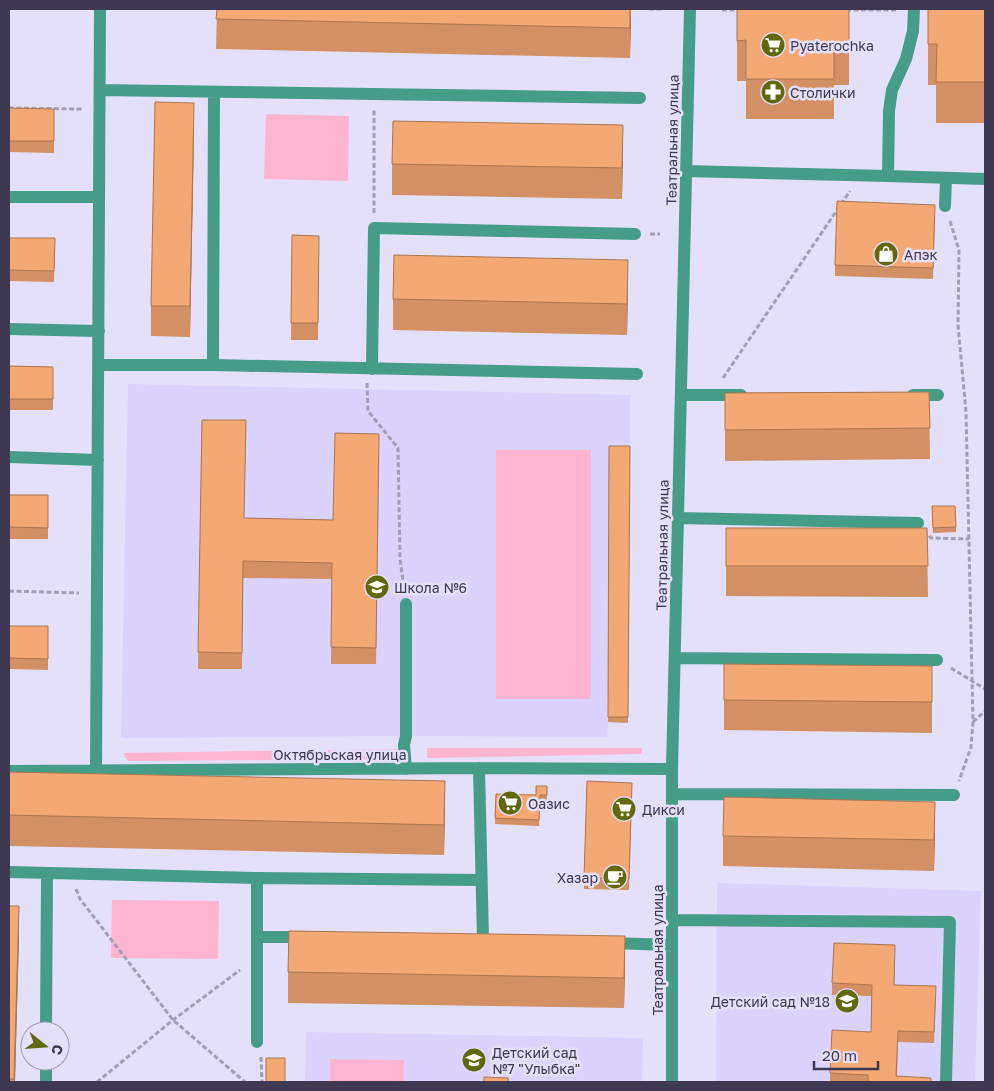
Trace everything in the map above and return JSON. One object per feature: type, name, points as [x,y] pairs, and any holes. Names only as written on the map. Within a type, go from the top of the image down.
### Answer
[{"type":"street","points":[[96,770],[100,9]]},
{"type":"street","name":"Театральная улица","points":[[672,1082],[672,769],[690,9]]},
{"type":"street","points":[[888,176],[889,111],[892,90],[906,59],[913,32],[914,10]]},
{"type":"street","points":[[100,90],[640,98]]},
{"type":"street","points":[[213,365],[214,92]]},
{"type":"street","points":[[686,171],[985,179]]},
{"type":"street","points":[[945,206],[946,178]]},
{"type":"street","points":[[9,197],[99,197]]},
{"type":"street","points":[[369,369],[374,228],[635,234]]},
{"type":"street","points":[[9,330],[98,331]]},
{"type":"street","points":[[98,365],[213,365],[637,374]]},
{"type":"street","points":[[681,395],[751,395]]},
{"type":"street","points":[[899,395],[938,395]]},
{"type":"street","points":[[9,457],[98,460]]},
{"type":"street","points":[[678,518],[918,523]]},
{"type":"street","points":[[406,604],[406,736],[404,745],[406,769]]},
{"type":"street","points":[[674,658],[937,660]]},
{"type":"street","points":[[479,768],[483,939]]},
{"type":"street","name":"Октябрьская улица","points":[[9,771],[479,768],[672,769]]},
{"type":"street","points":[[672,794],[954,794]]},
{"type":"street","points":[[9,872],[70,875],[481,880]]},
{"type":"street","points":[[46,1021],[47,874]]},
{"type":"street","points":[[257,878],[257,1042]]},
{"type":"street","points":[[672,920],[950,922],[946,1082]]},
{"type":"street","points":[[257,937],[316,937]]},
{"type":"street","points":[[601,943],[672,945]]},
{"type":"path","points":[[649,9],[663,9]]},
{"type":"path","points":[[722,10],[751,10]]},
{"type":"path","points":[[837,10],[914,10]]},
{"type":"path","points":[[374,94],[374,228]]},
{"type":"path","points":[[9,108],[83,109]]},
{"type":"path","points":[[712,395],[861,175]]},
{"type":"path","points":[[945,206],[959,250],[958,325],[966,412],[973,722],[971,747],[954,794]]},
{"type":"path","points":[[369,369],[368,411],[398,448],[400,560],[406,604]]},
{"type":"path","points":[[918,523],[931,538],[970,539]]},
{"type":"path","points":[[9,591],[79,593]]},
{"type":"path","points":[[937,660],[985,689]]},
{"type":"path","points":[[973,722],[985,711]]},
{"type":"path","points":[[70,875],[80,899],[173,1020],[244,1082]]},
{"type":"path","points":[[97,1082],[173,1020],[257,957]]},
{"type":"path","points":[[257,1042],[262,1060],[262,1082]]},
{"type":"shaded area","points":[[266,114],[349,116],[348,181],[264,179]]},
{"type":"shaded area","name":"Школа №6","points":[[128,384],[630,395],[628,723],[608,722],[607,737],[121,738]]},
{"type":"shaded area","points":[[496,450],[591,450],[591,699],[496,699]]},
{"type":"shaded area","points":[[427,748],[642,748],[642,754],[427,758]]},
{"type":"shaded area","points":[[402,749],[401,754],[395,759],[128,761],[123,753]]},
{"type":"shaded area","name":"Детский сад №18","points":[[717,883],[981,891],[975,1082],[716,1082]]},
{"type":"shaded area","points":[[112,900],[219,901],[218,959],[111,958]]},
{"type":"shaded area","name":"Детский сад №7 \"Улыбка\"","points":[[306,1032],[643,1038],[642,1082],[305,1082]]},
{"type":"shaded area","points":[[330,1059],[404,1060],[404,1082],[330,1082]]},
{"type":"building","points":[[217,9],[630,9],[630,28],[216,19]]},
{"type":"building","points":[[737,9],[849,9],[849,45],[834,45],[834,79],[746,79],[746,40],[737,41]]},
{"type":"building","points":[[928,9],[985,9],[985,82],[936,82],[937,44],[928,44]]},
{"type":"building","points":[[155,102],[194,103],[190,306],[151,306]]},
{"type":"building","points":[[9,108],[54,109],[54,141],[9,141]]},
{"type":"building","points":[[393,121],[623,125],[622,168],[392,164]]},
{"type":"building","points":[[837,201],[935,205],[933,268],[835,265]]},
{"type":"building","points":[[292,235],[319,236],[318,323],[291,323]]},
{"type":"building","points":[[9,238],[55,238],[54,271],[9,270]]},
{"type":"building","points":[[394,255],[628,260],[627,304],[393,299]]},
{"type":"building","points":[[9,366],[53,367],[53,399],[9,399]]},
{"type":"building","points":[[929,392],[930,428],[725,430],[725,393]]},
{"type":"building","points":[[202,420],[246,420],[244,518],[333,520],[335,433],[379,434],[376,648],[331,647],[332,563],[243,561],[242,653],[198,652]]},
{"type":"building","points":[[609,446],[630,446],[628,717],[608,717]]},
{"type":"building","points":[[9,495],[48,495],[48,528],[9,527]]},
{"type":"building","points":[[932,506],[955,506],[956,527],[933,528]]},
{"type":"building","points":[[726,528],[927,528],[928,566],[726,566]]},
{"type":"building","points":[[9,626],[48,626],[48,659],[9,658]]},
{"type":"building","points":[[724,664],[932,666],[932,702],[724,700]]},
{"type":"building","points":[[9,772],[445,781],[444,825],[9,815]]},
{"type":"building","points":[[587,781],[632,783],[629,879],[584,878]]},
{"type":"building","points":[[536,786],[547,786],[547,795],[540,795],[539,820],[495,818],[496,794],[536,795]]},
{"type":"building","points":[[724,797],[935,802],[934,840],[723,836]]},
{"type":"building","points":[[9,906],[19,906],[14,1079],[9,1079]]},
{"type":"building","points":[[289,931],[625,936],[624,978],[288,972]]},
{"type":"building","points":[[834,943],[895,945],[894,985],[936,986],[934,1032],[898,1031],[896,1076],[931,1078],[931,1082],[868,1082],[868,1075],[830,1073],[832,1030],[871,1032],[872,985],[832,983]]},
{"type":"building","points":[[266,1058],[285,1058],[285,1082],[266,1082]]},
{"type":"building","points":[[484,1077],[508,1078],[508,1082],[484,1082]]},
{"type":"place","name":"Pyaterochka","points":[[773,45]]},
{"type":"place","name":"Столички","points":[[773,92]]},
{"type":"place","name":"Апэк","points":[[886,254]]},
{"type":"place","name":"Школа №6","points":[[377,587]]},
{"type":"place","name":"Оазис","points":[[510,803]]},
{"type":"place","name":"Дикси","points":[[624,809]]},
{"type":"place","name":"Хазар","points":[[615,877]]},
{"type":"place","name":"Детский сад №18","points":[[847,1001]]},
{"type":"place","name":"Детский сад №7 \"Улыбка\"","points":[[474,1060]]}]
